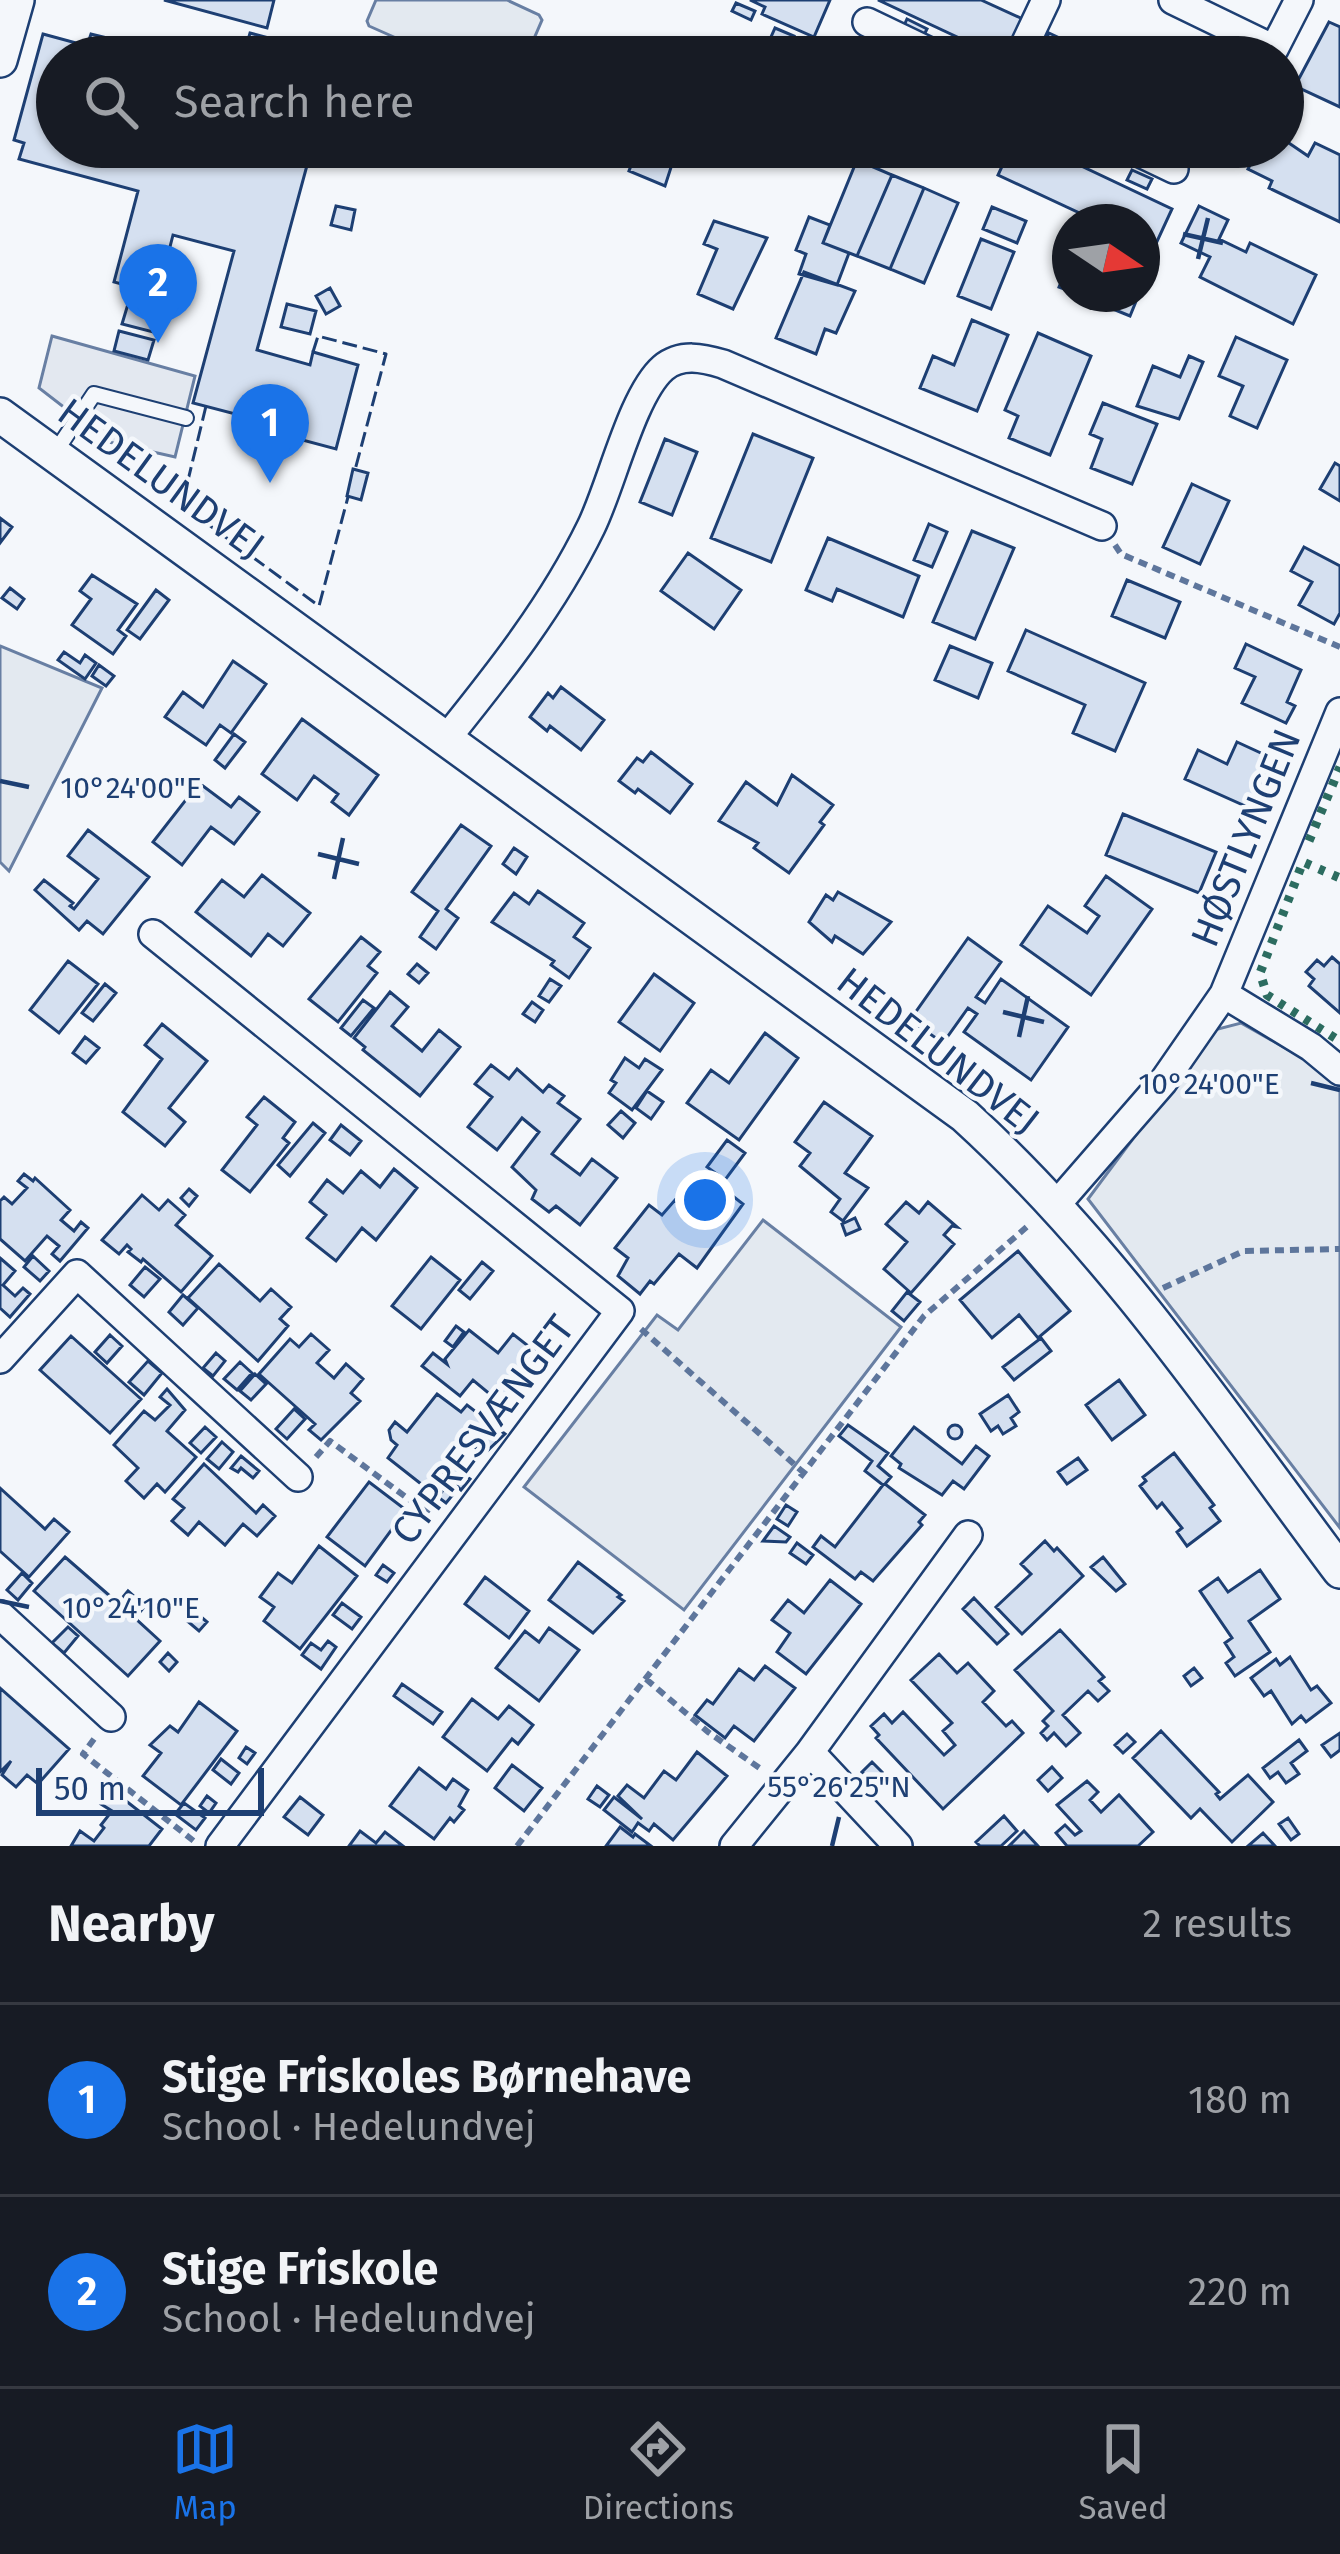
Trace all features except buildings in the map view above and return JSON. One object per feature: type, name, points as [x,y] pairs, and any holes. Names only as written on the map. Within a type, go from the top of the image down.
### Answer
[{"type":"street","points":[[0,60],[17,0]]},
{"type":"street","points":[[1028,36],[1046,0]]},
{"type":"street","points":[[1173,0],[1240,36]]},
{"type":"street","points":[[1281,36],[1299,0]]},
{"type":"street","points":[[867,22],[896,36]]},
{"type":"street","points":[[446,740],[526,638],[591,527],[646,389],[663,368],[681,358],[723,364],[1102,526]]},
{"type":"street","name":"HEDELUNDVEJ","points":[[0,415],[964,1116],[1056,1205],[1138,1300],[1340,1571]]},
{"type":"street","name":"HØSTLYNGEN","points":[[1056,1205],[1163,1082],[1224,994],[1340,712]]},
{"type":"street","name":"CYPRESVÆNGET","points":[[153,934],[620,1311],[220,1846]]},
{"type":"street","name":"HØSTLYNGEN","points":[[1224,994],[1311,1047],[1340,1071]]},
{"type":"street","points":[[0,1359],[77,1274],[298,1477]]},
{"type":"street","points":[[734,1846],[811,1752],[968,1535]]},
{"type":"street","points":[[0,1615],[111,1718]]},
{"type":"street","points":[[811,1752],[898,1846]]},
{"type":"lane","points":[[54,454],[94,394],[185,418]]},
{"type":"path","points":[[1102,526],[1121,554],[1340,647]]},
{"type":"path","points":[[518,1846],[924,1316],[1056,1205]]},
{"type":"path","points":[[1138,1300],[1244,1251],[1340,1249]]},
{"type":"path","points":[[620,1311],[804,1473]]},
{"type":"path","points":[[298,1477],[330,1441],[455,1532]]},
{"type":"path","points":[[646,1678],[708,1732],[784,1785]]},
{"type":"path","points":[[111,1718],[83,1754],[200,1846]]},
{"type":"shaded area","points":[[376,0],[507,0],[542,20],[535,36],[392,36],[367,21]]},
{"type":"shaded area","points":[[52,336],[195,376],[175,457],[109,442],[39,388]]},
{"type":"shaded area","points":[[0,646],[102,688],[9,871],[0,862]]},
{"type":"shaded area","points":[[1241,1023],[1303,1058],[1340,1087],[1340,1528],[1088,1199],[1214,1030]]},
{"type":"shaded area","points":[[763,1220],[901,1327],[684,1610],[524,1487],[657,1315],[678,1330]]},
{"type":"hedge","points":[[1309,841],[1340,767]]},
{"type":"hedge","points":[[1335,1038],[1267,995],[1260,973],[1303,862],[1340,878]]},
{"type":"fence","points":[[313,352],[318,336],[386,354],[355,470]]},
{"type":"fence","points":[[206,406],[182,505],[319,606],[348,497]]},
{"type":"place","name":"Stige Friskole","points":[[158,343]]},
{"type":"place","name":"Stige Friskoles Børnehave","points":[[270,483]]}]
